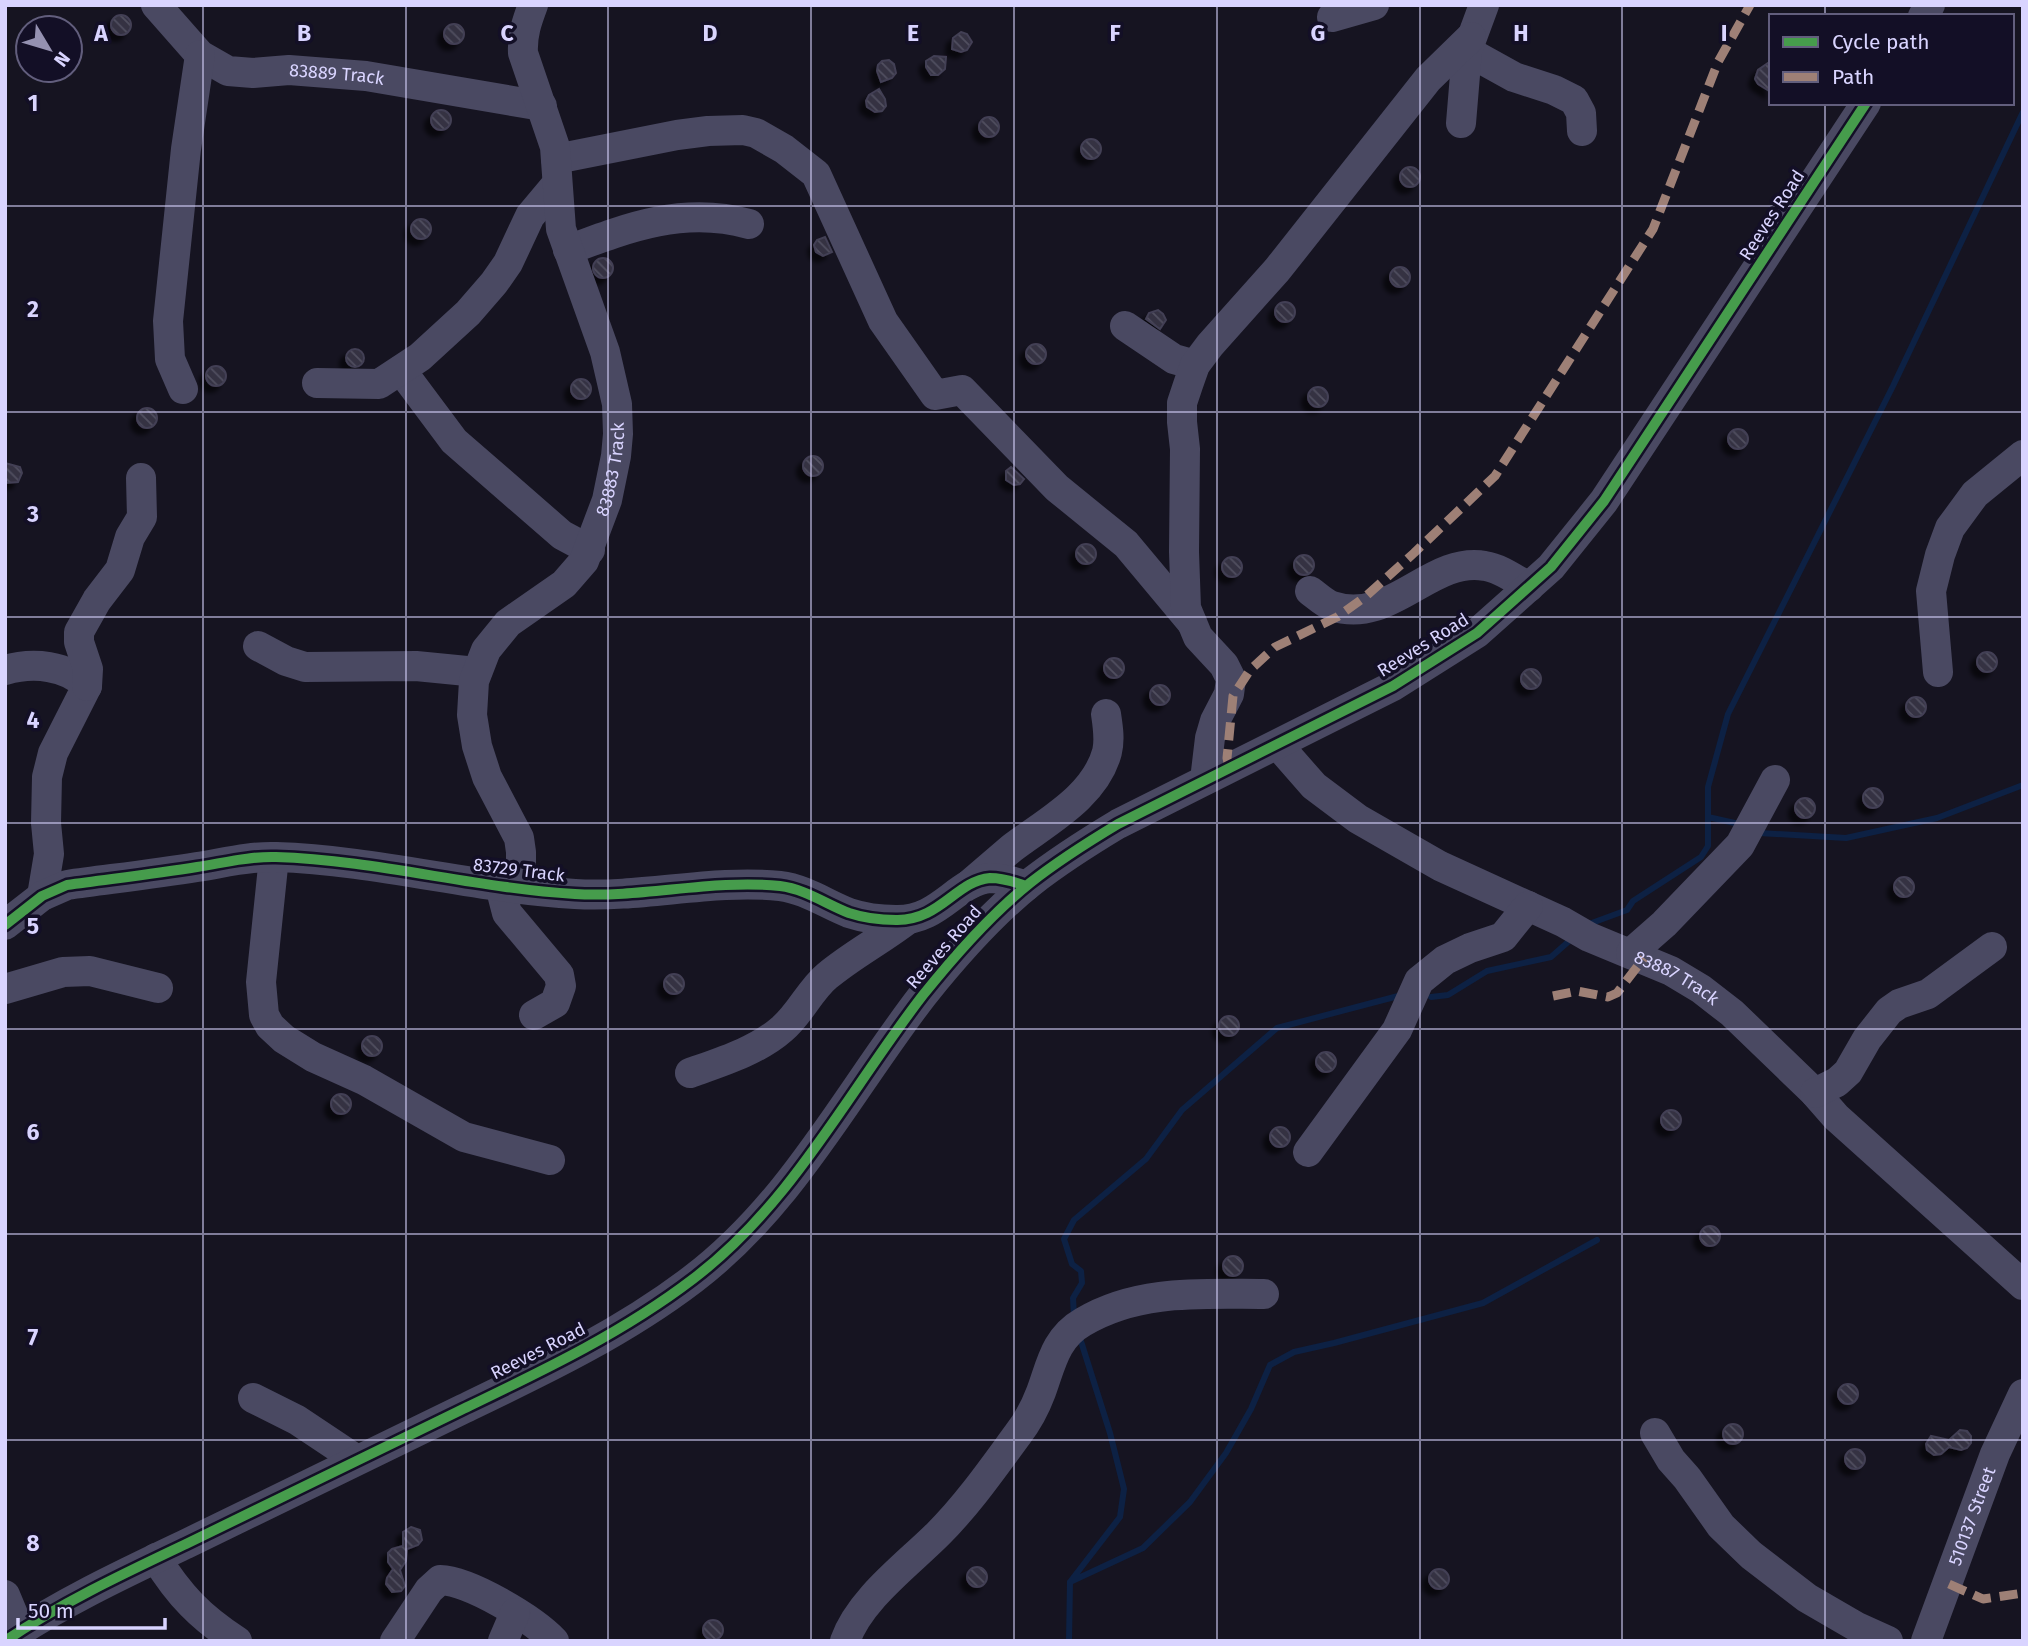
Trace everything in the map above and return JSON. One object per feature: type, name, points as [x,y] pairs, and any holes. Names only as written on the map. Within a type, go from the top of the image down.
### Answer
[{"type":"street","name":"83889 Track","points":[[156,5],[200,55],[219,67],[238,73],[289,70],[366,76],[542,106]]},
{"type":"street","points":[[1332,17],[1374,5]]},
{"type":"street","points":[[1461,123],[1469,44],[1484,5]]},
{"type":"street","name":"83883 Track","points":[[523,12],[523,52],[552,134],[561,229],[605,352],[617,404],[616,456],[607,500],[590,550],[579,569],[564,584],[508,623],[485,650],[473,687],[472,715],[486,777],[519,838],[507,913],[559,975],[561,986],[555,1003],[534,1014]]},
{"type":"street","points":[[1469,44],[1514,77],[1554,90],[1574,100],[1581,113],[1582,131]]},
{"type":"street","points":[[1205,780],[1214,722],[1229,694],[1231,679],[1224,665],[1198,637],[1186,608],[1185,449],[1182,403],[1195,365],[1234,316],[1276,270],[1427,79],[1469,44]]},
{"type":"street","points":[[183,388],[170,359],[168,321],[186,149],[200,55]]},
{"type":"street","name":"Reeves Road","points":[[13,1636],[156,1558],[575,1353],[656,1306],[696,1277],[761,1217],[793,1179],[922,997],[973,936],[1026,886],[1078,848],[1118,824],[1393,687],[1477,633],[1551,567],[1604,501],[1865,105]]},
{"type":"street","points":[[317,383],[379,384],[420,357],[468,313],[494,283],[508,263],[530,216],[556,172],[677,135],[743,130],[757,133],[816,173],[883,321],[934,395],[962,390],[1057,488],[1126,544],[1192,623]]},
{"type":"street","points":[[568,250],[649,222],[705,217],[750,224]]},
{"type":"street","points":[[1125,326],[1174,359],[1195,365]]},
{"type":"street","points":[[401,370],[454,441],[562,535],[590,550]]},
{"type":"street","points":[[1938,672],[1931,591],[1950,528],[1975,494],[2023,455]]},
{"type":"street","points":[[42,896],[49,854],[46,823],[47,777],[53,753],[83,699],[87,686],[88,669],[79,642],[79,632],[97,600],[120,570],[130,537],[142,517],[141,478]]},
{"type":"street","points":[[1310,591],[1329,606],[1347,610],[1382,604],[1451,568],[1472,565],[1488,566],[1529,587]]},
{"type":"street","points":[[258,646],[286,662],[305,667],[416,666],[477,672]]},
{"type":"street","points":[[5,670],[27,667],[60,668],[87,686]]},
{"type":"street","points":[[966,887],[1012,848],[1063,812],[1086,788],[1099,771],[1107,753],[1109,739],[1106,714]]},
{"type":"street","name":"83887 Track","points":[[1278,745],[1314,786],[1358,819],[1440,866],[1589,937],[1671,971],[1715,999],[1815,1093],[1836,1117],[2023,1284]]},
{"type":"street","points":[[1631,953],[1664,924],[1740,845],[1774,780]]},
{"type":"street","points":[[274,857],[261,982],[264,1014],[270,1026],[284,1039],[313,1057],[364,1080],[464,1137],[550,1160]]},
{"type":"street","name":"83729 Track","points":[[5,925],[42,896],[66,885],[274,857],[352,864],[511,888],[596,894],[715,886],[781,886],[804,892],[866,918],[907,920],[930,913],[966,887],[987,878],[1009,880],[1026,886]]},
{"type":"street","points":[[1308,1152],[1396,1030],[1419,981],[1445,960],[1469,948],[1503,937],[1528,906]]},
{"type":"street","points":[[690,1073],[762,1043],[783,1029],[824,979],[907,920]]},
{"type":"street","points":[[1815,1093],[1837,1082],[1848,1072],[1867,1039],[1889,1011],[1899,1004],[1928,994],[1992,947]]},
{"type":"street","points":[[5,989],[62,972],[90,971],[158,988]]},
{"type":"street","points":[[845,1641],[852,1622],[901,1568],[939,1532],[1020,1431],[1037,1402],[1051,1359],[1068,1332],[1101,1312],[1143,1299],[1171,1295],[1264,1294]]},
{"type":"street","name":"510137 Street","points":[[1926,1641],[1996,1454],[2023,1394]]},
{"type":"street","points":[[253,1398],[297,1420],[357,1460]]},
{"type":"street","points":[[1655,1433],[1671,1460],[1721,1526],[1751,1555],[1807,1598],[1888,1641]]},
{"type":"street","points":[[156,1558],[186,1601],[237,1641]]},
{"type":"street","points":[[395,1641],[429,1590],[440,1580],[460,1583],[515,1613],[554,1641]]},
{"type":"street","points":[[5,1595],[13,1636]]},
{"type":"street","points":[[503,1641],[515,1613]]},
{"type":"building","points":[[121,15],[128,18],[131,25],[128,32],[121,35],[114,32],[111,25],[114,18]]},
{"type":"building","points":[[454,24],[461,27],[464,34],[461,41],[454,44],[447,41],[444,34],[447,27]]},
{"type":"building","points":[[961,32],[967,34],[972,42],[967,50],[961,52],[952,49],[953,38]]},
{"type":"building","points":[[934,56],[946,57],[945,69],[938,75],[931,75],[926,67],[926,61]]},
{"type":"building","points":[[889,60],[894,64],[896,73],[892,78],[881,82],[878,65]]},
{"type":"building","points":[[1769,62],[1769,91],[1755,79],[1758,70]]},
{"type":"building","points":[[879,89],[886,106],[882,111],[875,112],[867,107],[866,101],[869,95]]},
{"type":"building","points":[[441,110],[448,113],[451,120],[448,127],[441,130],[434,127],[431,120],[434,113]]},
{"type":"building","points":[[989,117],[996,120],[999,127],[996,134],[989,137],[982,134],[979,127],[982,120]]},
{"type":"building","points":[[1091,139],[1098,142],[1101,149],[1098,156],[1091,159],[1084,156],[1081,149],[1084,142]]},
{"type":"building","points":[[1410,167],[1417,170],[1420,177],[1417,184],[1410,187],[1403,184],[1400,177],[1403,170]]},
{"type":"building","points":[[421,219],[428,222],[431,229],[428,236],[421,239],[414,236],[411,229],[414,222]]},
{"type":"building","points":[[825,237],[832,252],[823,256],[816,252],[814,245],[817,240]]},
{"type":"building","points":[[603,258],[610,261],[613,268],[610,275],[603,278],[596,275],[593,268],[596,261]]},
{"type":"building","points":[[1400,267],[1407,270],[1410,277],[1407,284],[1400,287],[1393,284],[1390,277],[1393,270]]},
{"type":"building","points":[[1285,302],[1292,305],[1295,312],[1292,319],[1285,322],[1278,319],[1275,312],[1278,305]]},
{"type":"building","points":[[1158,310],[1166,320],[1160,329],[1146,319],[1149,313]]},
{"type":"building","points":[[1036,344],[1043,347],[1046,354],[1043,361],[1036,364],[1029,361],[1026,354],[1029,347]]},
{"type":"building","points":[[351,349],[359,349],[364,358],[362,365],[351,367],[346,362],[346,354]]},
{"type":"building","points":[[216,366],[223,369],[226,376],[223,383],[216,386],[209,383],[206,376],[209,369]]},
{"type":"building","points":[[581,379],[588,382],[591,389],[588,396],[581,399],[574,396],[571,389],[574,382]]},
{"type":"building","points":[[1318,387],[1325,390],[1328,397],[1325,404],[1318,407],[1311,404],[1308,397],[1311,390]]},
{"type":"building","points":[[147,408],[154,411],[157,418],[154,425],[147,428],[140,425],[137,418],[140,411]]},
{"type":"building","points":[[1738,429],[1745,432],[1748,439],[1745,446],[1738,449],[1731,446],[1728,439],[1731,432]]},
{"type":"building","points":[[813,456],[820,459],[823,466],[820,473],[813,476],[806,473],[803,466],[806,459]]},
{"type":"building","points":[[5,463],[20,467],[22,473],[18,482],[5,483]]},
{"type":"building","points":[[1011,467],[1024,479],[1020,484],[1014,485],[1006,480],[1006,471]]},
{"type":"building","points":[[1086,544],[1093,547],[1096,554],[1093,561],[1086,564],[1079,561],[1076,554],[1079,547]]},
{"type":"building","points":[[1304,555],[1311,558],[1314,565],[1311,572],[1304,575],[1297,572],[1294,565],[1297,558]]},
{"type":"building","points":[[1232,557],[1239,560],[1242,567],[1239,574],[1232,577],[1225,574],[1222,567],[1225,560]]},
{"type":"building","points":[[1987,652],[1994,655],[1997,662],[1994,669],[1987,672],[1980,669],[1977,662],[1980,655]]},
{"type":"building","points":[[1114,658],[1121,661],[1124,668],[1121,675],[1114,678],[1107,675],[1104,668],[1107,661]]},
{"type":"building","points":[[1531,669],[1538,672],[1541,679],[1538,686],[1531,689],[1524,686],[1521,679],[1524,672]]},
{"type":"building","points":[[1160,685],[1167,688],[1170,695],[1167,702],[1160,705],[1153,702],[1150,695],[1153,688]]},
{"type":"building","points":[[1916,697],[1923,700],[1926,707],[1923,714],[1916,717],[1909,714],[1906,707],[1909,700]]},
{"type":"building","points":[[1873,788],[1880,791],[1883,798],[1880,805],[1873,808],[1866,805],[1863,798],[1866,791]]},
{"type":"building","points":[[1805,798],[1812,801],[1815,808],[1812,815],[1805,818],[1798,815],[1795,808],[1798,801]]},
{"type":"building","points":[[1904,877],[1911,880],[1914,887],[1911,894],[1904,897],[1897,894],[1894,887],[1897,880]]},
{"type":"building","points":[[674,974],[681,977],[684,984],[681,991],[674,994],[667,991],[664,984],[667,977]]},
{"type":"building","points":[[1229,1016],[1236,1019],[1239,1026],[1236,1033],[1229,1036],[1222,1033],[1219,1026],[1222,1019]]},
{"type":"building","points":[[372,1036],[379,1039],[382,1046],[379,1053],[372,1056],[365,1053],[362,1046],[365,1039]]},
{"type":"building","points":[[1326,1052],[1333,1055],[1336,1062],[1333,1069],[1326,1072],[1319,1069],[1316,1062],[1319,1055]]},
{"type":"building","points":[[341,1094],[348,1097],[351,1104],[348,1111],[341,1114],[334,1111],[331,1104],[334,1097]]},
{"type":"building","points":[[1671,1110],[1678,1113],[1681,1120],[1678,1127],[1671,1130],[1664,1127],[1661,1120],[1664,1113]]},
{"type":"building","points":[[1280,1127],[1287,1130],[1290,1137],[1287,1144],[1280,1147],[1273,1144],[1270,1137],[1273,1130]]},
{"type":"building","points":[[1710,1226],[1717,1229],[1720,1236],[1717,1243],[1710,1246],[1703,1243],[1700,1236],[1703,1229]]},
{"type":"building","points":[[1233,1256],[1240,1259],[1243,1266],[1240,1273],[1233,1276],[1226,1273],[1223,1266],[1226,1259]]},
{"type":"building","points":[[1848,1384],[1855,1387],[1858,1394],[1855,1401],[1848,1404],[1841,1401],[1838,1394],[1841,1387]]},
{"type":"building","points":[[1733,1424],[1740,1427],[1743,1434],[1740,1441],[1733,1444],[1726,1441],[1723,1434],[1726,1427]]},
{"type":"building","points":[[1960,1430],[1967,1431],[1971,1436],[1971,1443],[1967,1448],[1961,1450],[1949,1447],[1941,1454],[1934,1455],[1927,1450],[1926,1444],[1931,1436],[1949,1440]]},
{"type":"building","points":[[1855,1449],[1862,1452],[1865,1459],[1862,1466],[1855,1469],[1848,1466],[1845,1459],[1848,1452]]},
{"type":"building","points":[[411,1527],[420,1530],[422,1540],[418,1545],[407,1549],[406,1561],[400,1570],[405,1586],[401,1591],[392,1592],[386,1584],[393,1569],[388,1562],[388,1553],[403,1546],[403,1532]]},
{"type":"building","points":[[977,1567],[984,1570],[987,1577],[984,1584],[977,1587],[970,1584],[967,1577],[970,1570]]},
{"type":"building","points":[[1439,1569],[1446,1572],[1449,1579],[1446,1586],[1439,1589],[1432,1586],[1429,1579],[1432,1572]]},
{"type":"building","points":[[713,1620],[720,1623],[723,1630],[720,1637],[713,1640],[706,1637],[703,1630],[706,1623]]},
{"type":"waterway","points":[[1589,924],[1627,910],[1633,901],[1701,857],[1708,846],[1708,787],[1728,714],[1893,386],[2023,112]]},
{"type":"waterway","points":[[1759,833],[1846,838],[1937,818],[2023,785]]},
{"type":"waterway","points":[[1708,817],[1739,824]]},
{"type":"waterway","points":[[1431,997],[1448,995],[1487,971],[1551,957],[1568,942]]},
{"type":"waterway","points":[[1074,1316],[1073,1298],[1082,1283],[1081,1271],[1072,1264],[1064,1239],[1074,1220],[1146,1159],[1182,1110],[1277,1028],[1402,995]]},
{"type":"waterway","points":[[1070,1582],[1143,1548],[1190,1502],[1226,1453],[1251,1409],[1270,1365],[1294,1352],[1483,1303],[1597,1240]]},
{"type":"waterway","points":[[1069,1641],[1070,1582],[1120,1517],[1124,1489],[1110,1433],[1079,1335]]},
{"type":"marked path","points":[[1229,767],[1227,758],[1233,696],[1250,670],[1275,647],[1337,617],[1365,597],[1495,476],[1653,229],[1718,62],[1750,5]]},
{"type":"marked path","points":[[1553,996],[1577,991],[1608,997],[1617,993],[1644,958]]},
{"type":"marked path","points":[[1949,1584],[1983,1599],[2023,1593]]},
{"type":"cycle path","points":[[5,1641],[48,1614],[117,1577],[550,1367],[609,1335],[666,1299],[728,1249],[760,1217],[790,1182],[923,995],[973,936],[1030,883],[1118,824],[1393,686],[1477,633],[1551,567],[1604,501],[1865,105]]},
{"type":"cycle path","points":[[5,925],[42,896],[67,885],[266,857],[351,863],[500,886],[575,894],[601,895],[754,884],[780,886],[807,893],[849,913],[890,920],[911,919],[924,914],[978,881],[995,878],[1026,886]]}]
